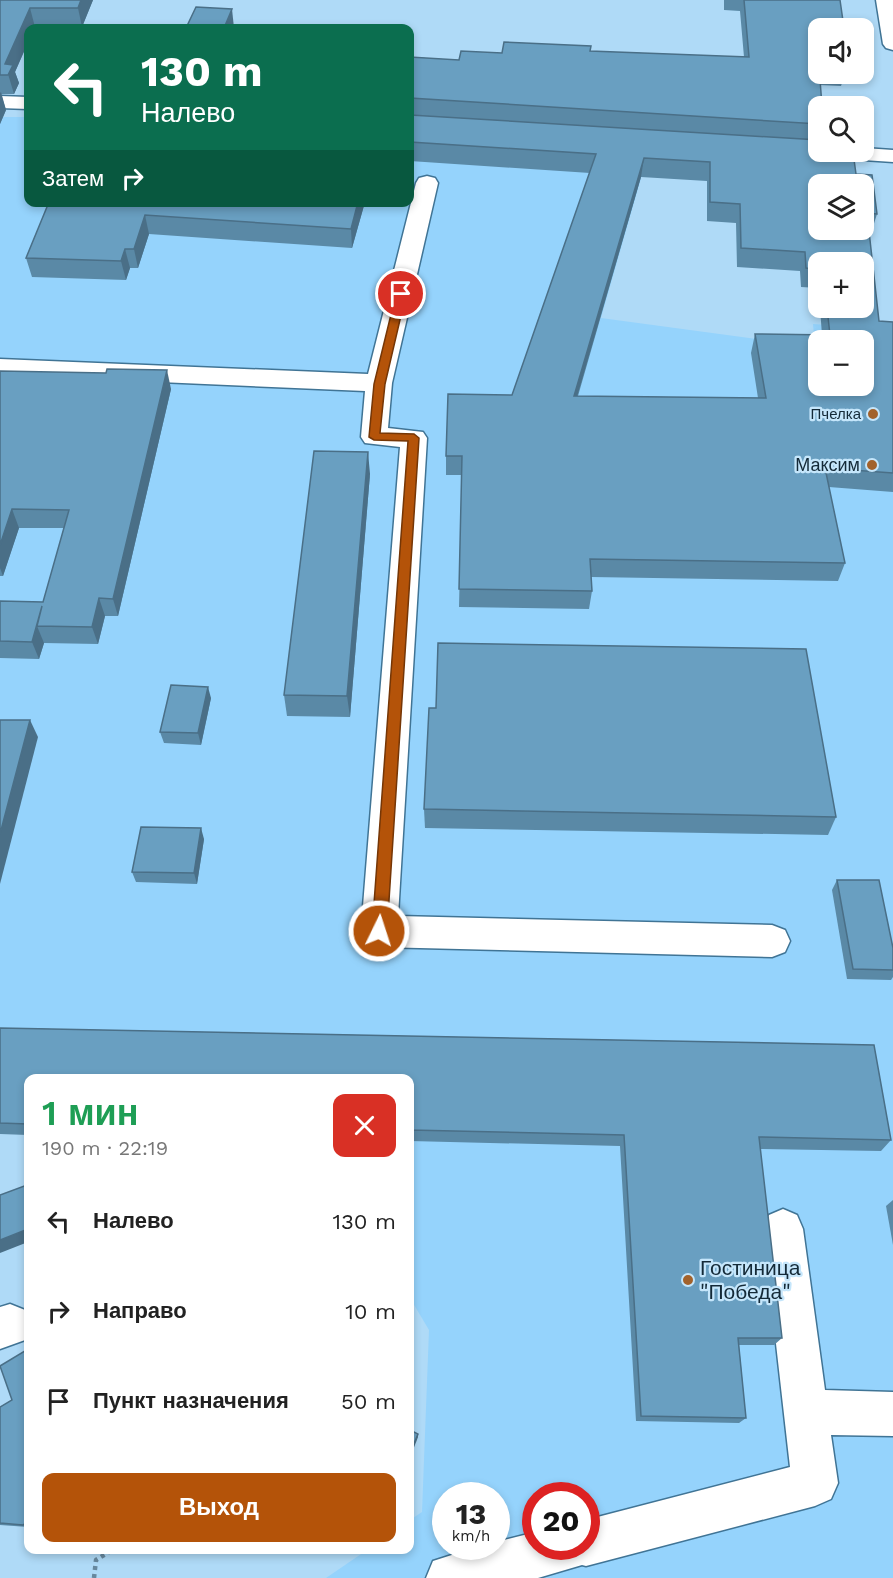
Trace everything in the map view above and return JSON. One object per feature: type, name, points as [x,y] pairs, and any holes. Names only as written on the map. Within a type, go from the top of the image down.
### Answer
[{"type":"main road","points":[[885,0],[893,44]]},
{"type":"main road","points":[[0,102],[24,103]]},
{"type":"main road","points":[[874,155],[893,156]]},
{"type":"main road","points":[[428,183],[380,384],[374,437],[414,438],[379,931],[772,942]]},
{"type":"main road","points":[[0,368],[380,384]]},
{"type":"main road","points":[[600,1539],[815,1483],[783,1229]]},
{"type":"main road","points":[[806,1412],[893,1414]]},
{"type":"main road","points":[[450,1578],[522,1559]]},
{"type":"path","points":[[94,1578],[96,1560],[106,1554]]},
{"type":"shaded area","points":[[0,117],[24,117],[24,207],[414,207],[414,136],[642,175],[601,318],[808,346],[808,396],[874,396],[874,330],[814,330],[813,324],[888,329],[893,365],[893,1578],[326,1578],[361,1554],[414,1554],[414,1517],[422,1512],[429,1330],[414,1305],[414,1074],[24,1074],[24,1086],[0,1133]]},
{"type":"building","points":[[0,0],[81,0],[78,8],[30,8],[5,64],[13,65],[8,75],[0,75]]},
{"type":"building","points":[[744,0],[840,0],[843,18],[808,18],[808,84],[820,84],[821,96],[808,96],[808,123],[414,98],[414,57],[459,60],[461,51],[502,53],[504,42],[591,46],[590,51],[749,57]]},
{"type":"building","points":[[196,7],[232,9],[226,24],[188,24]]},
{"type":"building","points":[[414,115],[808,139],[808,162],[854,162],[856,174],[808,174],[808,240],[870,240],[871,252],[808,252],[808,268],[806,268],[805,252],[741,248],[740,204],[710,202],[710,162],[644,158],[574,396],[766,398],[755,334],[808,335],[808,396],[874,396],[874,330],[829,330],[828,318],[874,318],[874,276],[879,321],[893,322],[893,473],[825,468],[845,563],[590,559],[592,591],[459,589],[462,456],[446,456],[448,394],[512,395],[596,154],[414,142]]},
{"type":"building","points":[[874,191],[877,214],[874,214]]},
{"type":"building","points":[[47,207],[357,207],[351,229],[145,215],[134,249],[125,249],[121,261],[26,258]]},
{"type":"building","points":[[107,369],[167,370],[113,599],[99,598],[92,627],[37,626],[42,606],[32,642],[0,641],[0,601],[43,602],[69,510],[12,509],[0,545],[0,371],[106,373]]},
{"type":"building","points":[[314,451],[368,452],[347,696],[284,695]]},
{"type":"building","points":[[438,643],[806,649],[836,817],[424,809],[429,708],[436,708]]},
{"type":"building","points":[[171,685],[208,687],[198,733],[160,732]]},
{"type":"building","points":[[0,720],[30,720],[0,834]]},
{"type":"building","points":[[141,827],[201,828],[194,873],[132,872]]},
{"type":"building","points":[[837,880],[879,880],[893,948],[893,970],[853,969]]},
{"type":"building","points":[[0,1028],[874,1045],[891,1140],[759,1137],[782,1338],[738,1338],[746,1418],[641,1416],[624,1135],[414,1130],[414,1074],[24,1074],[24,1124],[0,1123]]},
{"type":"building","points":[[24,1186],[24,1231],[0,1240],[0,1195]]},
{"type":"building","points":[[24,1351],[23,1525],[0,1523],[0,1407],[12,1400],[0,1366]]},
{"type":"building","points":[[414,1432],[418,1434],[414,1444]]},
{"type":"place","name":"Пчелка","points":[[873,414]]},
{"type":"place","name":"Максим","points":[[872,465]]},
{"type":"place","name":"Гостиница \"Победа\"","points":[[688,1280]]},
{"type":"route","points":[[379,931],[414,438],[374,437],[380,384],[401,294]]}]
